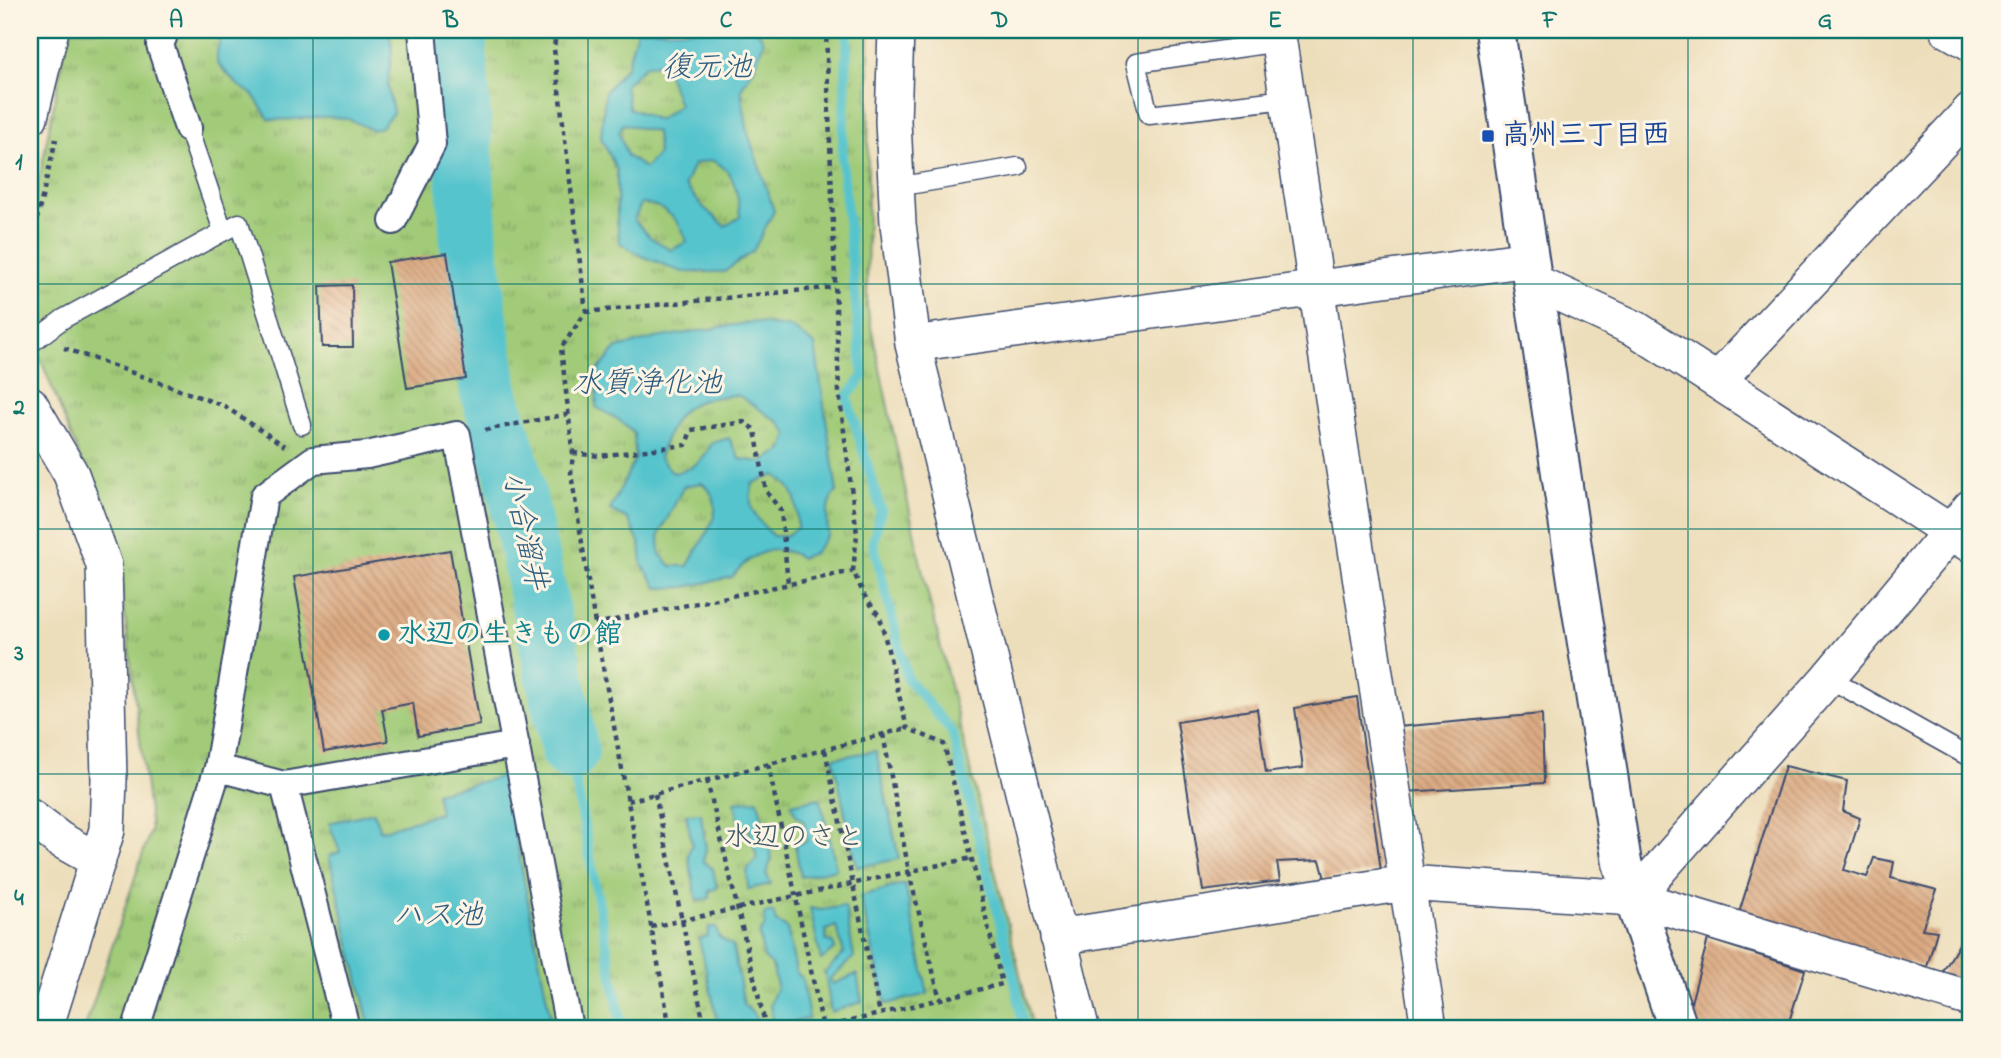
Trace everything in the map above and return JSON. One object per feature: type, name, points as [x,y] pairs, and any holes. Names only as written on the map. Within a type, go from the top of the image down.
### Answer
[{"type":"street","points":[[166,30],[160,45],[188,128]]},
{"type":"street","points":[[393,220],[432,144],[422,30]]},
{"type":"street","points":[[896,30],[893,121],[898,224],[914,345],[1081,1028]]},
{"type":"street","points":[[1495,30],[1574,567],[1622,863],[1678,1028]]},
{"type":"street","points":[[1948,30],[1971,43]]},
{"type":"street","points":[[30,117],[43,34]]},
{"type":"street","points":[[1278,36],[1429,1028]]},
{"type":"street","points":[[1717,381],[1971,110]]},
{"type":"street","points":[[914,345],[1315,287],[1531,270],[1636,329],[1717,381],[1964,528],[1634,898]]},
{"type":"street","points":[[30,404],[71,474],[104,565],[109,780],[107,830],[45,1028]]},
{"type":"street","points":[[136,1028],[218,768],[264,496],[313,460],[367,455],[457,435],[569,1028]]},
{"type":"street","points":[[218,768],[284,785],[516,745]]},
{"type":"street","points":[[284,785],[346,1028]]},
{"type":"street","points":[[30,817],[59,839],[98,861]]},
{"type":"street","points":[[1058,937],[1406,883],[1634,898],[1971,999]]},
{"type":"lane","points":[[1278,36],[1136,63],[1149,115],[1287,99]]},
{"type":"lane","points":[[188,128],[223,231]]},
{"type":"lane","points":[[896,187],[1018,167]]},
{"type":"lane","points":[[34,340],[63,319],[239,223],[302,425]]},
{"type":"lane","points":[[1828,678],[1971,758]]},
{"type":"path","points":[[556,30],[554,49],[586,312],[561,348],[573,453],[571,474],[595,624],[670,1028]]},
{"type":"path","points":[[826,30],[839,392],[857,534],[853,571],[864,595],[880,617],[907,728]]},
{"type":"path","points":[[586,312],[834,287]]},
{"type":"path","points":[[34,340],[224,406],[313,460]]},
{"type":"path","points":[[485,430],[569,414]]},
{"type":"path","points":[[573,453],[599,456],[686,444],[691,430],[744,422],[755,430],[766,491],[781,511],[788,584]]},
{"type":"path","points":[[595,624],[853,571]]},
{"type":"path","points":[[628,801],[768,764],[825,750],[907,728],[944,744],[1002,984],[823,1028],[768,764]]},
{"type":"path","points":[[883,734],[909,872],[940,1000]]},
{"type":"path","points":[[825,750],[880,1014]]},
{"type":"path","points":[[707,780],[766,1028]]},
{"type":"path","points":[[655,794],[705,1028]]},
{"type":"path","points":[[651,927],[972,858]]},
{"type":"green space","name":"水辺のさと","points":[[70,30],[869,30],[867,307],[923,574],[1033,1028],[85,1028],[151,829],[117,552],[30,332],[30,227]]},
{"type":"water","points":[[222,30],[387,30],[391,43],[388,85],[393,113],[381,127],[373,130],[350,120],[333,117],[269,119],[253,95],[238,85],[217,63]]},
{"type":"water","name":"復元池","points":[[637,30],[757,30],[764,41],[755,66],[741,89],[748,133],[774,211],[753,251],[724,272],[682,272],[642,256],[620,243],[617,222],[617,170],[601,138],[605,92],[627,66]],"holes":[[[658,64],[669,76],[679,105],[658,120],[629,108],[625,85],[646,65]],[[623,124],[656,132],[658,154],[645,168],[627,156],[619,132]],[[710,160],[725,169],[734,182],[740,217],[725,226],[702,206],[685,185],[694,164]],[[641,204],[665,210],[681,227],[687,242],[671,250],[650,237],[634,220]]]},
{"type":"water","name":"水質浄化池","points":[[753,322],[792,328],[815,345],[837,492],[832,496],[827,513],[828,535],[814,553],[801,558],[781,550],[763,552],[746,562],[732,577],[685,587],[658,588],[642,565],[640,544],[628,519],[610,510],[635,459],[634,433],[619,420],[596,407],[599,369],[617,348],[656,338]],"holes":[[[738,395],[780,423],[788,434],[783,450],[761,462],[740,459],[729,438],[712,443],[701,460],[692,467],[673,473],[659,457],[678,417],[694,403]],[[775,475],[788,486],[795,497],[797,528],[785,536],[773,536],[752,507],[753,483]],[[702,483],[711,493],[715,514],[688,566],[671,566],[660,554],[659,535],[684,486]]]},
{"type":"water","points":[[876,751],[899,859],[857,867],[833,758]]},
{"type":"water","name":"ハス池","points":[[504,776],[552,1026],[370,1028],[329,856],[340,852],[329,823],[374,812],[380,831],[440,813],[436,793]]},
{"type":"water","points":[[820,798],[827,829],[818,833],[819,841],[830,838],[836,869],[801,877],[795,845],[807,841],[804,822],[796,815],[791,804]]},
{"type":"water","points":[[758,800],[772,859],[766,873],[771,884],[748,889],[747,871],[757,858],[749,827],[739,822],[735,802]]},
{"type":"water","points":[[701,813],[706,850],[703,861],[713,869],[717,888],[709,891],[710,898],[697,901],[688,855],[692,844],[686,814]]},
{"type":"water","points":[[905,884],[928,994],[886,1004],[860,896]]},
{"type":"water","points":[[845,906],[854,957],[830,979],[833,984],[857,974],[862,1002],[831,1012],[825,972],[844,953],[836,926],[826,930],[826,940],[833,943],[835,949],[821,960],[810,908],[821,910]]},
{"type":"water","points":[[773,912],[776,922],[787,928],[796,972],[802,978],[809,1018],[773,1027],[770,1004],[777,986],[772,965],[764,958],[759,935],[765,925],[764,914]]},
{"type":"water","points":[[709,927],[716,927],[719,937],[733,946],[744,1005],[755,1015],[757,1028],[719,1028],[699,939],[707,936]]},
{"type":"building","points":[[447,253],[466,379],[407,388],[387,262]]},
{"type":"building","points":[[352,285],[353,347],[322,347],[320,286]]},
{"type":"building","name":"水辺の生きもの館","points":[[450,550],[480,725],[418,736],[413,703],[382,709],[388,741],[324,752],[294,577]]},
{"type":"building","points":[[1357,697],[1381,871],[1325,879],[1320,860],[1277,862],[1280,881],[1203,891],[1177,722],[1257,709],[1266,773],[1303,768],[1295,708]]},
{"type":"building","points":[[1542,714],[1544,783],[1406,792],[1398,727]]},
{"type":"building","points":[[1785,766],[1847,781],[1843,811],[1860,818],[1844,870],[1867,877],[1874,858],[1894,862],[1891,878],[1937,890],[1922,929],[1937,931],[1927,967],[1738,916]]},
{"type":"building","points":[[1971,924],[1971,991],[1938,980]]},
{"type":"building","points":[[1708,939],[1805,970],[1787,1028],[1694,1028],[1685,1025]]},
{"type":"waterway","name":"小合溜井","points":[[457,30],[469,246],[489,392],[512,469],[570,751]]},
{"type":"waterway","points":[[848,30],[842,159],[863,377],[847,397],[881,510],[873,542],[907,678],[952,732],[1016,986],[1024,1028]]},
{"type":"waterway","name":"小合溜井","points":[[570,751],[622,1028]]},
{"type":"place","name":"高州三丁目西","points":[[1488,136]]},
{"type":"place","name":"水辺の生きもの館","points":[[384,635]]}]
